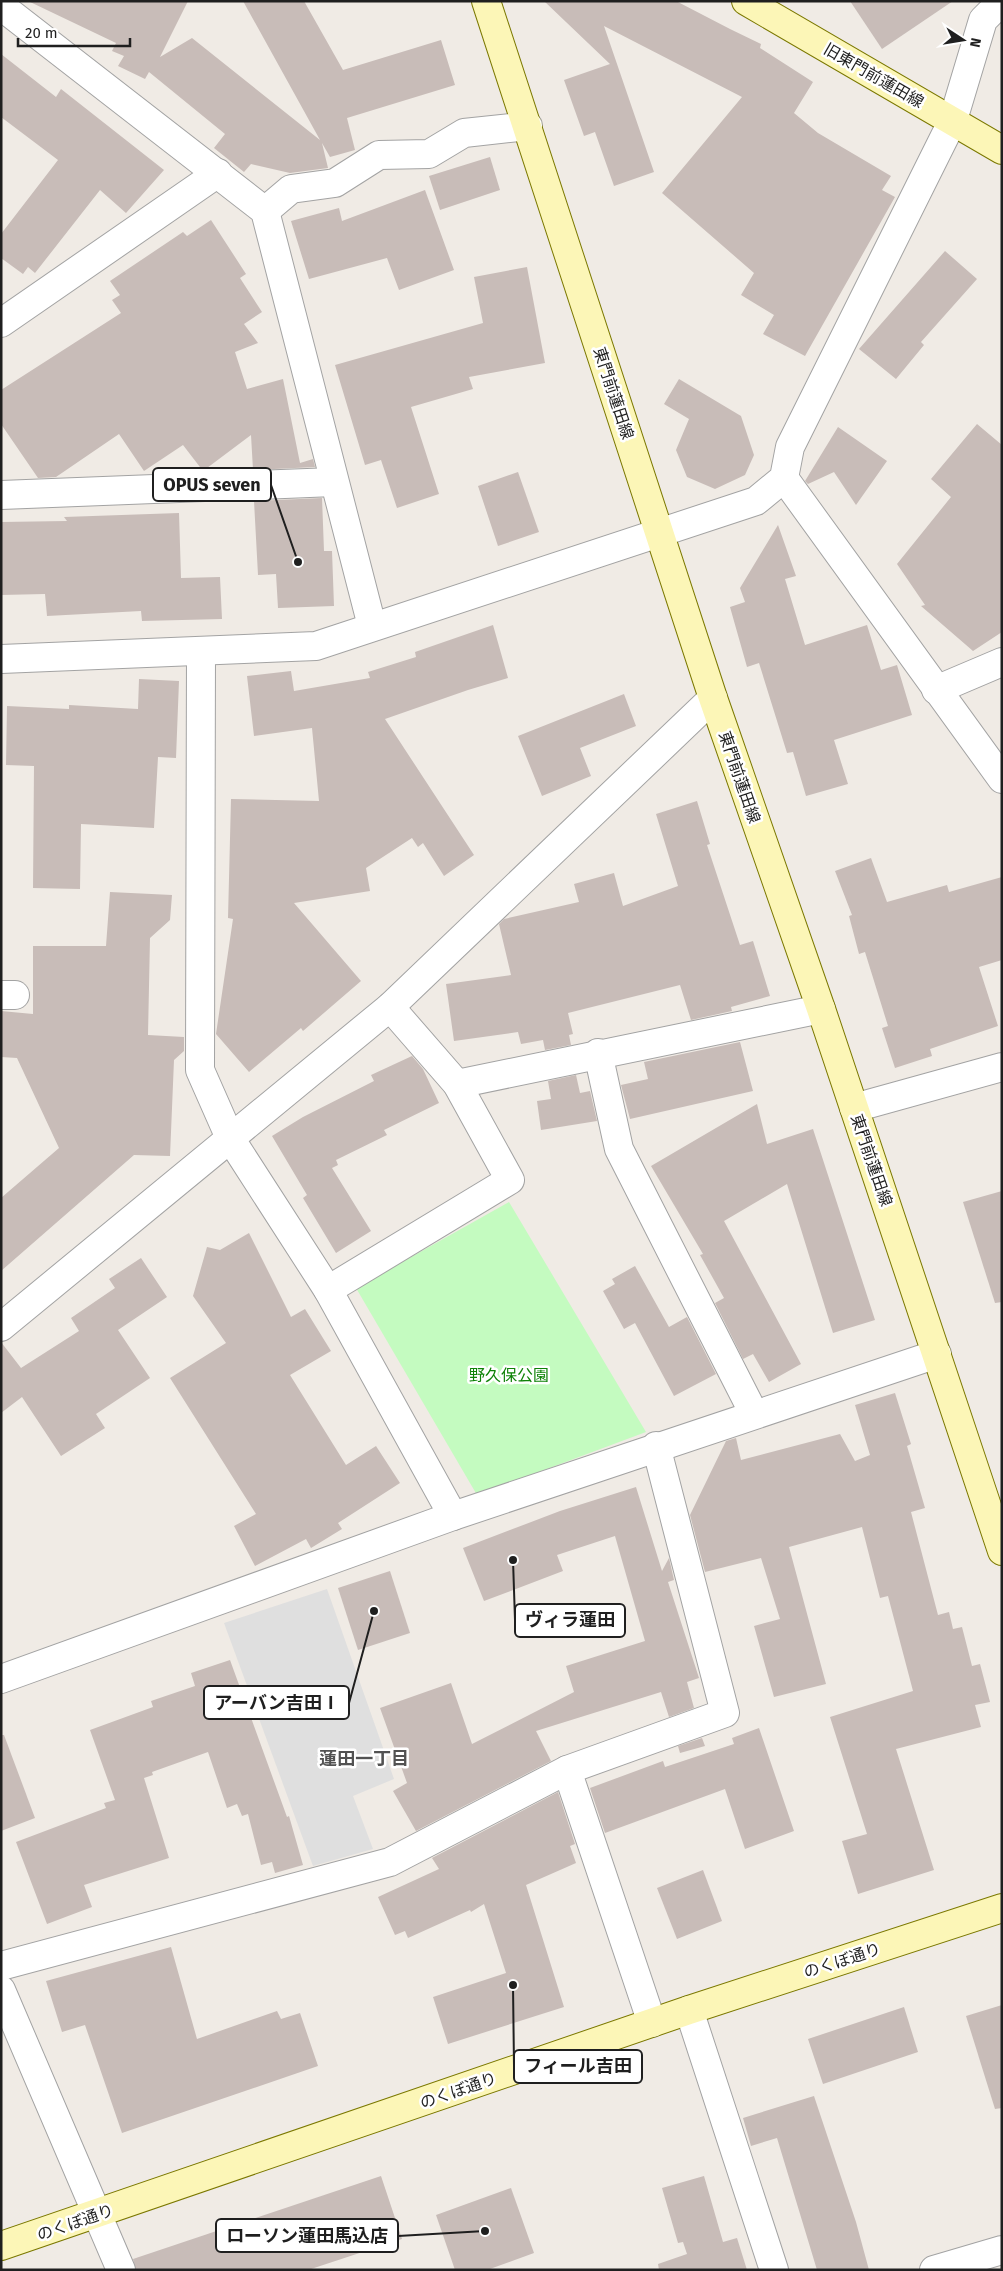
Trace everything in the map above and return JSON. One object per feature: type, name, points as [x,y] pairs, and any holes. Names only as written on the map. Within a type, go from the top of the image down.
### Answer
[{"type":"main road","name":"東門前蓮田線","points":[[486,1],[713,698],[821,1009],[1002,1551]]},
{"type":"main road","name":"旧東門前蓮田線","points":[[746,1],[1002,150]]},
{"type":"main road","name":"のくぼ通り","points":[[1,2246],[689,2010],[1002,1908]]},
{"type":"street","points":[[1,659],[316,646],[756,501],[784,478],[790,447],[952,120],[983,20],[1002,1]]},
{"type":"street","points":[[1,6],[265,211],[372,626]]},
{"type":"street","points":[[265,211],[291,189],[335,183],[379,155],[429,154],[464,133],[528,126]]},
{"type":"street","points":[[1,323],[218,173]]},
{"type":"street","points":[[784,478],[1002,779]]},
{"type":"street","points":[[1,495],[334,482]]},
{"type":"street","points":[[201,652],[200,1070],[230,1138],[328,1290],[452,1516]]},
{"type":"street","points":[[936,690],[1002,662]]},
{"type":"street","points":[[1,1327],[390,1007],[713,698]]},
{"type":"street","points":[[328,1290],[510,1180],[456,1084],[390,1007]]},
{"type":"street","points":[[456,1084],[821,1009]]},
{"type":"street","points":[[598,1054],[619,1149],[754,1414]]},
{"type":"street","points":[[854,1108],[1002,1067]]},
{"type":"street","points":[[1,1679],[452,1516],[656,1446],[937,1354]]},
{"type":"street","points":[[1,1966],[390,1862],[567,1770],[725,1713],[656,1446]]},
{"type":"street","points":[[567,1770],[652,2023]]},
{"type":"street","points":[[1,1990],[121,2270]]},
{"type":"street","points":[[689,2010],[774,2270]]},
{"type":"street","points":[[934,2270],[1002,2250]]},
{"type":"green space","name":"野久保公園","points":[[509,1202],[646,1432],[477,1495],[356,1288]]},
{"type":"shaded area","points":[[327,1589],[394,1779],[353,1796],[373,1849],[313,1866],[224,1623]]},
{"type":"building","points":[[28,1],[188,1],[160,57],[192,38],[320,140],[243,1],[304,1],[343,70],[441,40],[455,85],[347,118],[355,150],[330,157],[322,143],[328,168],[290,173],[251,164],[244,172],[214,148],[225,134],[149,72],[145,79],[118,66],[124,56],[112,51],[116,43]]},
{"type":"building","points":[[544,1],[676,1],[761,44],[760,48],[813,82],[794,113],[818,133],[891,176],[882,190],[895,197],[805,356],[763,334],[774,315],[741,295],[754,273],[662,193],[742,97],[604,26],[654,172],[614,186],[595,132],[584,136],[564,80],[610,64]]},
{"type":"building","points":[[850,1],[953,1],[882,49]]},
{"type":"building","points":[[1,54],[56,97],[61,89],[164,170],[126,213],[100,190],[35,273],[28,267],[23,274],[1,258],[1,234],[58,160],[1,117]]},
{"type":"building","points":[[490,157],[500,190],[440,210],[429,176]]},
{"type":"building","points":[[425,190],[454,270],[399,290],[387,258],[309,279],[291,221],[339,208],[342,221]]},
{"type":"building","points":[[211,220],[246,274],[240,278],[262,312],[244,324],[258,343],[235,352],[247,389],[283,379],[300,463],[313,459],[315,467],[253,470],[251,435],[203,471],[183,445],[144,471],[119,434],[56,477],[38,478],[1,424],[1,390],[121,313],[112,300],[120,295],[110,281],[183,232],[187,236]]},
{"type":"building","points":[[945,251],[977,279],[921,342],[924,345],[896,379],[859,349]]},
{"type":"building","points":[[527,267],[545,363],[469,377],[473,389],[411,407],[439,494],[397,508],[381,460],[365,465],[335,365],[483,323],[474,277]]},
{"type":"building","points":[[679,379],[741,416],[754,455],[745,475],[715,489],[687,477],[676,450],[689,419],[664,404]]},
{"type":"building","points":[[977,424],[1002,445],[1002,632],[973,651],[921,606],[925,605],[897,564],[951,497],[931,479]]},
{"type":"building","points":[[838,427],[887,461],[856,505],[834,472],[808,484],[805,481]]},
{"type":"building","points":[[518,472],[539,532],[498,546],[478,486]]},
{"type":"building","points":[[322,498],[324,551],[332,551],[334,606],[278,608],[276,574],[258,575],[254,501]]},
{"type":"building","points":[[179,513],[181,578],[220,577],[222,619],[142,621],[141,611],[47,616],[45,594],[1,595],[1,522],[67,521],[64,517]]},
{"type":"building","points":[[778,525],[796,576],[785,579],[805,645],[867,625],[881,670],[897,665],[912,715],[834,740],[848,784],[806,796],[793,752],[787,753],[759,663],[747,667],[730,607],[745,602],[740,588]]},
{"type":"building","points":[[493,625],[508,678],[385,719],[474,855],[444,876],[423,843],[418,847],[412,838],[366,868],[370,891],[294,903],[361,981],[303,1031],[301,1028],[249,1072],[216,1034],[233,919],[228,918],[231,799],[319,801],[312,728],[254,736],[247,676],[291,671],[294,691],[370,678],[368,672],[416,657],[415,652]]},
{"type":"building","points":[[139,679],[179,681],[176,758],[158,757],[154,828],[81,824],[80,889],[33,888],[34,766],[6,765],[7,706],[69,709],[69,705],[138,709]]},
{"type":"building","points":[[624,694],[636,726],[580,748],[591,776],[542,796],[518,736]]},
{"type":"building","points":[[697,801],[710,844],[707,845],[740,945],[753,941],[770,996],[731,1007],[732,1011],[691,1020],[680,985],[568,1013],[573,1034],[569,1035],[571,1045],[545,1050],[543,1040],[521,1044],[518,1032],[454,1041],[446,984],[511,975],[499,924],[504,919],[579,902],[574,884],[614,873],[623,906],[678,886],[656,814]]},
{"type":"building","points":[[871,858],[887,902],[947,885],[949,892],[1002,877],[1002,960],[979,967],[998,1026],[930,1049],[932,1056],[895,1068],[882,1028],[888,1026],[865,952],[859,954],[849,916],[852,915],[835,871]]},
{"type":"building","points":[[110,892],[172,895],[170,920],[150,938],[148,1035],[184,1037],[184,1051],[174,1060],[170,1156],[134,1155],[1,1271],[1,1198],[59,1148],[17,1058],[1,1057],[1,1011],[33,1014],[33,946],[106,946]]},
{"type":"building","points":[[740,1042],[753,1091],[630,1119],[621,1085],[648,1079],[644,1062]]},
{"type":"building","points":[[412,1056],[423,1069],[439,1103],[384,1130],[387,1135],[336,1160],[338,1165],[332,1168],[371,1231],[336,1253],[303,1198],[307,1195],[272,1136],[303,1117],[374,1081],[371,1075]]},
{"type":"building","points":[[576,1075],[580,1093],[590,1091],[597,1121],[541,1130],[537,1101],[551,1099],[548,1081]]},
{"type":"building","points":[[757,1104],[767,1144],[813,1129],[875,1320],[833,1333],[787,1184],[724,1221],[801,1364],[769,1382],[753,1354],[743,1359],[715,1303],[724,1298],[700,1255],[703,1254],[651,1166]]},
{"type":"building","points":[[1002,1191],[1002,1302],[995,1303],[963,1202]]},
{"type":"building","points":[[249,1233],[291,1317],[305,1309],[331,1351],[290,1375],[346,1465],[376,1446],[400,1483],[338,1523],[342,1529],[311,1548],[306,1539],[255,1566],[234,1526],[256,1514],[170,1378],[226,1343],[193,1296],[207,1247],[220,1250]]},
{"type":"building","points":[[141,1258],[167,1297],[118,1330],[150,1378],[96,1414],[105,1428],[61,1456],[22,1397],[1,1413],[1,1342],[21,1368],[79,1331],[71,1318],[115,1288],[109,1279]]},
{"type":"building","points":[[635,1266],[669,1327],[687,1317],[716,1374],[674,1396],[635,1323],[624,1329],[603,1291],[615,1284],[612,1279]]},
{"type":"building","points":[[895,1393],[911,1444],[907,1446],[925,1508],[911,1512],[938,1615],[949,1612],[953,1629],[962,1627],[972,1666],[980,1664],[990,1702],[975,1705],[981,1727],[896,1749],[934,1870],[858,1894],[842,1841],[867,1834],[830,1717],[913,1691],[888,1596],[880,1598],[862,1527],[789,1547],[826,1684],[774,1697],[754,1626],[780,1619],[761,1558],[705,1572],[690,1515],[726,1441],[736,1438],[741,1460],[840,1434],[855,1461],[870,1455],[855,1405]]},
{"type":"building","points":[[636,1487],[662,1571],[669,1558],[674,1580],[668,1582],[699,1678],[687,1682],[694,1708],[669,1717],[661,1692],[536,1731],[551,1761],[416,1831],[393,1791],[407,1783],[380,1708],[451,1683],[472,1744],[574,1692],[566,1666],[645,1641],[615,1536],[557,1555],[563,1571],[484,1601],[463,1548],[560,1511]]},
{"type":"building","points":[[390,1571],[410,1633],[358,1650],[338,1588]]},
{"type":"building","points":[[230,1660],[287,1817],[289,1816],[303,1865],[275,1873],[272,1862],[261,1865],[248,1814],[242,1816],[237,1804],[227,1808],[208,1752],[152,1772],[153,1775],[144,1778],[169,1858],[84,1885],[92,1907],[47,1924],[16,1842],[106,1808],[104,1803],[115,1800],[90,1730],[153,1707],[151,1701],[195,1686],[191,1673]]},
{"type":"building","points":[[759,1728],[794,1831],[745,1849],[725,1789],[605,1833],[590,1788],[663,1761],[665,1767],[734,1744],[732,1738]]},
{"type":"building","points":[[1,1735],[4,1735],[35,1818],[1,1831]]},
{"type":"building","points":[[702,1738],[705,1746],[680,1753],[678,1746]]},
{"type":"building","points":[[558,1792],[575,1844],[570,1846],[576,1863],[526,1885],[564,2007],[448,2044],[433,1997],[506,1973],[484,1904],[471,1912],[470,1910],[408,1938],[405,1931],[395,1935],[378,1897],[439,1869],[432,1858]]},
{"type":"building","points":[[703,1870],[722,1921],[677,1939],[657,1888]]},
{"type":"building","points":[[171,1947],[197,2039],[277,2011],[281,2019],[300,2013],[318,2066],[122,2133],[85,2025],[62,2032],[46,1981]]},
{"type":"building","points":[[1002,2005],[1002,2108],[995,2109],[966,2016]]},
{"type":"building","points":[[904,2007],[918,2052],[823,2084],[808,2039]]},
{"type":"building","points":[[814,2096],[856,2222],[869,2270],[817,2270],[777,2138],[751,2146],[743,2118]]},
{"type":"building","points":[[381,2176],[402,2239],[308,2270],[136,2270],[133,2259]]},
{"type":"building","points":[[704,2176],[723,2242],[737,2238],[747,2270],[659,2270],[658,2264],[687,2254],[683,2242],[678,2243],[662,2188]]},
{"type":"building","points":[[511,2188],[534,2253],[487,2270],[455,2270],[436,2215]]},
{"type":"place","name":"OPUS seven","points":[[298,562]]},
{"type":"place","name":"ヴィラ蓮田","points":[[513,1560]]},
{"type":"place","name":"アーバン吉田Ⅰ","points":[[374,1611]]},
{"type":"place","name":"フィール吉田","points":[[513,1985]]},
{"type":"place","name":"ローソン蓮田馬込店","points":[[485,2231]]},
{"type":"district","name":"蓮田一丁目","points":[[364,1759]]}]
